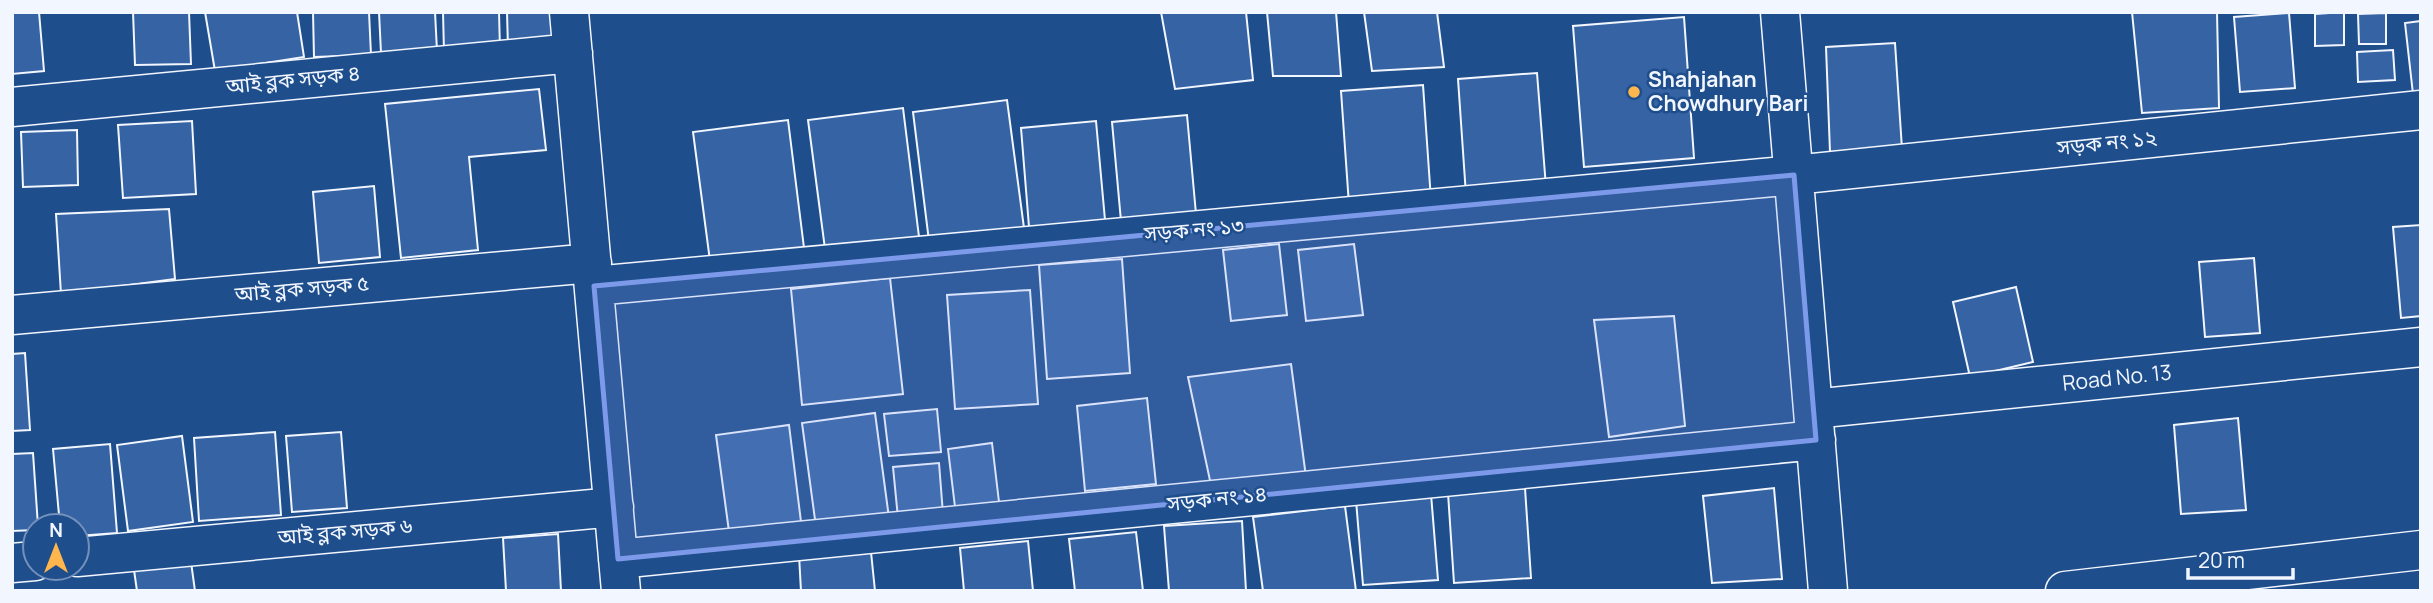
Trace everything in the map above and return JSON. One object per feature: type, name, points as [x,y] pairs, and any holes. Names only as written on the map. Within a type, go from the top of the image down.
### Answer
[{"type":"street","points":[[569,12],[620,575]]},
{"type":"street","points":[[1780,12],[1828,591]]},
{"type":"street","name":"আই ব্লক সড়ক ৪","points":[[12,107],[573,53]]},
{"type":"street","name":"সড়ক নং ১২","points":[[1794,175],[2421,110]]},
{"type":"street","name":"সড়ক নং ১৩","points":[[593,274],[1794,175]]},
{"type":"street","name":"আই ব্লক সড়ক ৫","points":[[12,316],[593,274]]},
{"type":"street","name":"Road No. 13","points":[[1814,425],[2421,347]]},
{"type":"street","name":"সড়ক নং ১৪","points":[[620,575],[1814,425]]},
{"type":"street","name":"আই ব্লক সড়ক ৬","points":[[91,556],[614,507]]},
{"type":"street","points":[[2065,591],[2421,550]]},
{"type":"highlighted area","points":[[1794,175],[1816,440],[618,559],[594,286]]},
{"type":"building","points":[[12,12],[39,12],[44,71],[12,74]]},
{"type":"building","points":[[133,12],[189,12],[191,64],[135,65]]},
{"type":"building","points":[[205,12],[297,12],[304,57],[215,71]]},
{"type":"building","points":[[313,12],[369,12],[371,55],[314,57]]},
{"type":"building","points":[[379,12],[435,12],[437,51],[381,53]]},
{"type":"building","points":[[443,12],[499,12],[500,50],[444,52]]},
{"type":"building","points":[[507,12],[563,12],[564,46],[508,48]]},
{"type":"building","points":[[1161,12],[1246,12],[1253,80],[1175,89]]},
{"type":"building","points":[[1267,12],[1336,12],[1341,76],[1273,76]]},
{"type":"building","points":[[1364,12],[1437,12],[1444,67],[1372,71]]},
{"type":"building","points":[[2132,12],[2217,12],[2219,108],[2142,113]]},
{"type":"building","points":[[2344,12],[2344,45],[2315,46],[2315,14]]},
{"type":"building","points":[[2289,13],[2295,88],[2240,92],[2234,17]]},
{"type":"building","points":[[2386,13],[2386,44],[2359,44],[2358,14]]},
{"type":"building","name":"Shahjahan Chowdhury Bari","points":[[1684,17],[1694,158],[1584,167],[1573,26]]},
{"type":"building","points":[[2421,21],[2421,93],[2413,94],[2405,23]]},
{"type":"building","points":[[1895,43],[1902,149],[1830,152],[1826,47]]},
{"type":"building","points":[[2393,50],[2395,80],[2358,82],[2357,52]]},
{"type":"building","points":[[1537,73],[1546,187],[1466,195],[1458,79]]},
{"type":"building","points":[[1423,85],[1431,200],[1349,205],[1341,91]]},
{"type":"building","points":[[539,89],[546,150],[469,157],[478,250],[401,258],[385,104]]},
{"type":"building","points":[[1007,100],[1024,228],[929,241],[913,112]]},
{"type":"building","points":[[903,108],[919,237],[825,249],[808,120]]},
{"type":"building","points":[[1187,115],[1196,214],[1121,221],[1112,122]]},
{"type":"building","points":[[788,120],[804,248],[710,261],[693,132]]},
{"type":"building","points":[[192,121],[196,194],[123,198],[118,125]]},
{"type":"building","points":[[1096,121],[1105,220],[1029,227],[1021,128]]},
{"type":"building","points":[[77,130],[78,185],[23,187],[21,132]]},
{"type":"building","points":[[374,186],[380,257],[319,263],[313,192]]},
{"type":"building","points":[[169,209],[175,279],[61,294],[56,214]]},
{"type":"building","points":[[2421,225],[2421,316],[2401,318],[2393,227]]},
{"type":"building","points":[[1279,244],[1287,315],[1231,321],[1223,250]]},
{"type":"building","points":[[1354,244],[1363,315],[1306,321],[1298,250]]},
{"type":"building","points":[[2254,258],[2260,333],[2205,337],[2199,262]]},
{"type":"building","points":[[1122,259],[1130,373],[1047,379],[1039,265]]},
{"type":"building","points":[[890,278],[903,394],[802,405],[791,289]]},
{"type":"building","points":[[2016,287],[2033,362],[1970,377],[1953,302]]},
{"type":"building","points":[[1030,290],[1038,404],[955,409],[947,295]]},
{"type":"building","points":[[1674,316],[1685,426],[1609,437],[1594,320]]},
{"type":"building","points":[[25,353],[30,430],[12,431],[12,354]]},
{"type":"building","points":[[1291,364],[1306,477],[1212,490],[1188,377]]},
{"type":"building","points":[[1147,398],[1156,484],[1085,491],[1077,406]]},
{"type":"building","points":[[937,409],[941,452],[889,456],[884,414]]},
{"type":"building","points":[[875,413],[889,518],[816,527],[802,423]]},
{"type":"building","points":[[2238,418],[2246,510],[2181,514],[2174,425]]},
{"type":"building","points":[[789,425],[802,530],[730,539],[716,435]]},
{"type":"building","points":[[275,432],[281,515],[199,521],[194,438]]},
{"type":"building","points":[[341,432],[347,508],[292,512],[286,436]]},
{"type":"building","points":[[182,436],[193,522],[128,531],[117,445]]},
{"type":"building","points":[[992,443],[999,502],[955,507],[948,449]]},
{"type":"building","points":[[110,444],[117,533],[91,535],[91,512],[59,512],[53,449]]},
{"type":"building","points":[[33,453],[37,512],[21,512],[21,531],[12,531],[12,454]]},
{"type":"building","points":[[939,463],[943,514],[898,518],[893,467]]},
{"type":"building","points":[[1525,488],[1531,578],[1454,583],[1448,493]]},
{"type":"building","points":[[1774,488],[1782,579],[1712,583],[1703,496]]},
{"type":"building","points":[[1431,494],[1438,580],[1363,585],[1356,500]]},
{"type":"building","points":[[1345,506],[1356,591],[1263,591],[1253,517]]},
{"type":"building","points":[[1242,521],[1246,591],[1169,591],[1164,526]]},
{"type":"building","points":[[1136,532],[1143,591],[1075,591],[1069,539]]},
{"type":"building","points":[[558,534],[561,591],[506,591],[503,538]]},
{"type":"building","points":[[1028,541],[1033,591],[964,591],[960,548]]},
{"type":"building","points":[[871,552],[875,591],[801,591],[799,555]]},
{"type":"building","points":[[191,562],[195,591],[137,591],[134,570]]},
{"type":"place","name":"Shahjahan Chowdhury Bari","points":[[1634,92]]}]
